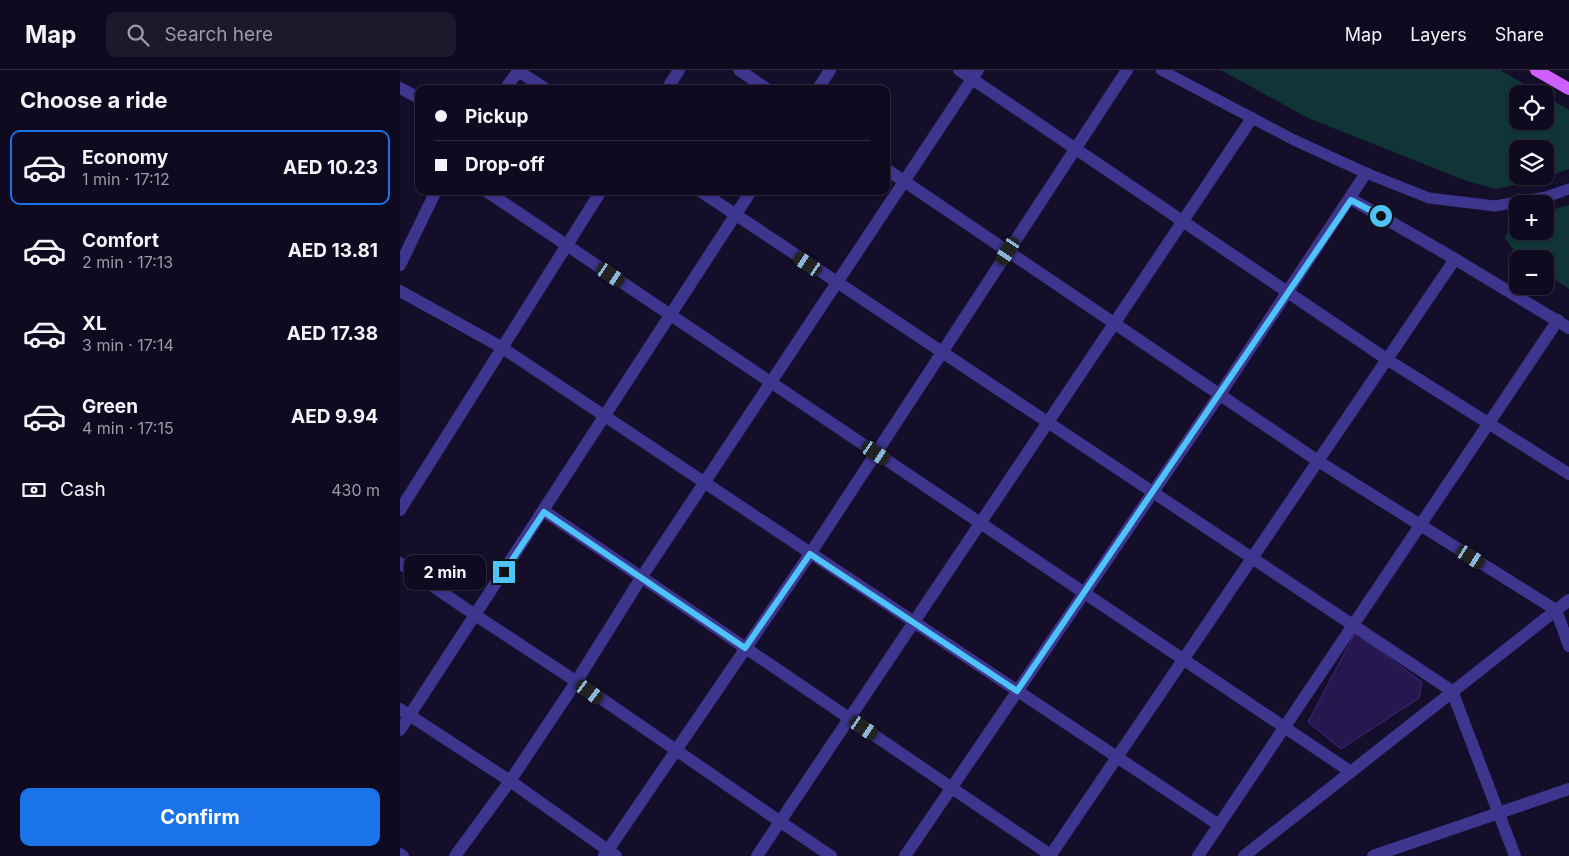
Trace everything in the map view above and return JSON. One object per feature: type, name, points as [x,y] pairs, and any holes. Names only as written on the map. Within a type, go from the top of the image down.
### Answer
[{"type":"main road","points":[[1536,70],[1569,89]]},
{"type":"street","points":[[508,85],[518,70],[540,85]]},
{"type":"street","points":[[670,85],[680,70]]},
{"type":"street","points":[[739,70],[761,85]]},
{"type":"street","points":[[821,85],[830,70]]},
{"type":"street","points":[[959,70],[975,74],[1075,149],[1388,360],[1569,474]]},
{"type":"street","points":[[405,712],[510,782],[609,854],[675,751],[810,554],[1127,70]]},
{"type":"street","points":[[455,856],[510,782],[576,682],[641,578],[975,74]]},
{"type":"street","points":[[400,88],[415,96]]},
{"type":"street","points":[[757,856],[1252,118]]},
{"type":"street","points":[[890,172],[1318,461],[1556,610],[1569,646]]},
{"type":"street","points":[[905,856],[1351,200],[1366,173]]},
{"type":"street","points":[[400,265],[434,195]]},
{"type":"street","points":[[492,195],[1351,772]]},
{"type":"street","points":[[400,510],[501,347],[599,195]]},
{"type":"street","points":[[706,195],[1452,692],[1515,856]]},
{"type":"street","points":[[400,730],[405,712],[475,617],[748,195]]},
{"type":"street","points":[[1351,200],[1455,259],[1569,328]]},
{"type":"street","points":[[544,512],[1051,856],[1455,259]]},
{"type":"street","points":[[400,291],[501,347],[1219,825]]},
{"type":"street","points":[[1198,856],[1558,320]]},
{"type":"street","points":[[400,563],[475,617],[576,682],[831,856]]},
{"type":"street","points":[[1244,856],[1569,600]]},
{"type":"street","points":[[1373,856],[1388,854],[1569,789]]},
{"type":"lane","points":[[1161,70],[1252,118],[1366,173],[1428,198],[1495,206],[1546,197],[1569,189]]},
{"type":"green space","points":[[1221,70],[1500,70],[1526,85],[1509,85],[1509,130],[1554,130],[1554,101],[1569,110],[1569,169],[1554,174],[1554,140],[1509,140],[1509,185],[1515,185],[1496,189],[1464,180],[1308,118]]},
{"type":"green space","points":[[1569,205],[1569,289],[1554,278],[1554,250],[1514,250],[1505,238],[1509,227],[1509,240],[1554,240],[1554,209]]},
{"type":"building","points":[[1355,633],[1422,682],[1419,698],[1341,749],[1308,722]]},
{"type":"route","points":[[504,572],[544,512],[745,648],[810,554],[1017,691],[1351,200],[1381,216]]}]
